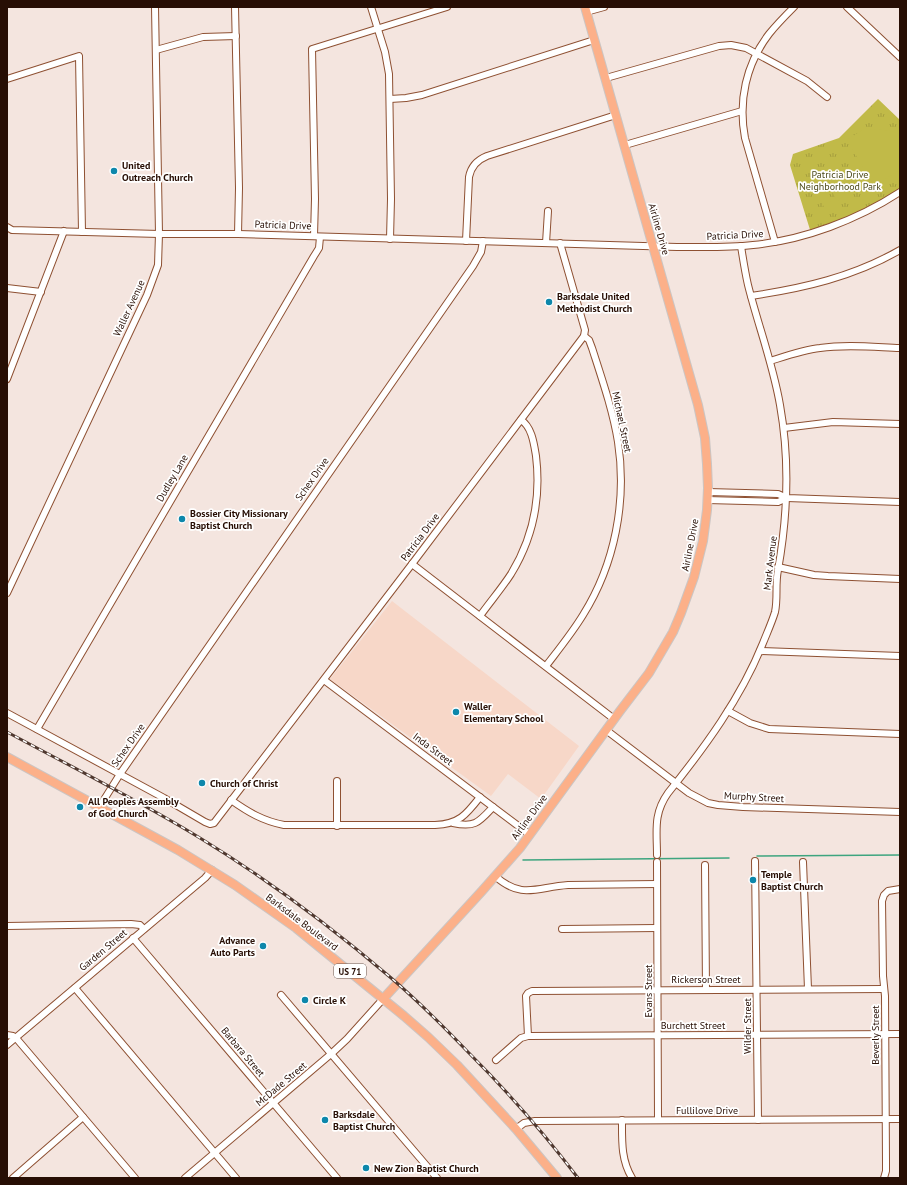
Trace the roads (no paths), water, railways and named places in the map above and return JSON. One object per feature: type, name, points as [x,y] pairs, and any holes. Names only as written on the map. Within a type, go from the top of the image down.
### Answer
[{"type":"main road","name":"Airline Drive","points":[[383,998],[520,848],[614,719],[650,673],[673,632],[681,613],[694,577],[703,540],[707,496],[706,451],[698,404],[586,10]]},
{"type":"main road","name":"Barksdale Boulevard","points":[[7,757],[100,806],[212,870],[286,921],[383,998],[450,1058],[516,1129],[557,1178]]},
{"type":"street","name":"Waller Avenue","points":[[7,593],[152,284],[158,265],[159,234],[155,7]]},
{"type":"street","points":[[235,7],[239,188],[238,234]]},
{"type":"street","points":[[372,7],[388,63],[390,99],[390,238]]},
{"type":"street","points":[[378,29],[447,7]]},
{"type":"street","points":[[586,10],[604,7]]},
{"type":"street","points":[[775,242],[745,138],[742,112],[746,80],[756,54],[768,35],[794,7]]},
{"type":"street","points":[[847,7],[900,57]]},
{"type":"street","name":"Dudley Lane","points":[[37,729],[318,248],[315,195],[312,49],[378,29]]},
{"type":"street","points":[[156,50],[198,38],[236,36]]},
{"type":"street","points":[[390,99],[422,95],[594,40]]},
{"type":"street","points":[[606,78],[726,45],[742,47],[756,54],[807,81],[827,97]]},
{"type":"street","points":[[7,79],[79,56],[82,232]]},
{"type":"street","points":[[625,145],[742,112]]},
{"type":"street","points":[[466,241],[469,177],[472,168],[477,161],[487,156],[616,115]]},
{"type":"street","name":"Patricia Drive","points":[[7,227],[12,230],[159,234],[238,234],[654,246],[741,246],[775,242],[806,235],[868,211],[900,192]]},
{"type":"street","points":[[546,243],[548,211]]},
{"type":"street","points":[[7,379],[8,372],[64,231]]},
{"type":"street","name":"Schex Drive","points":[[100,806],[120,774],[473,266],[481,252],[483,241]]},
{"type":"street","points":[[560,243],[585,330],[584,336]]},
{"type":"street","name":"Mark Avenue","points":[[657,855],[656,823],[658,813],[665,798],[728,711],[760,651],[774,612],[776,601],[776,581],[783,541],[787,498],[787,464],[784,428],[776,383],[751,296],[741,246]]},
{"type":"street","points":[[751,296],[798,288],[835,278],[863,268],[900,250]]},
{"type":"street","points":[[7,288],[41,292]]},
{"type":"street","name":"Patricia Drive","points":[[120,774],[205,822],[210,824],[216,821],[584,336]]},
{"type":"street","name":"Michael Street","points":[[546,666],[577,625],[596,592],[613,545],[619,509],[621,489],[616,432],[592,348],[584,336]]},
{"type":"street","points":[[770,361],[810,350],[829,347],[850,346],[900,348]]},
{"type":"street","points":[[480,616],[515,566],[527,540],[535,511],[537,486],[535,452],[528,426],[521,420]]},
{"type":"street","points":[[784,428],[833,422],[900,424]]},
{"type":"street","points":[[707,496],[778,494],[787,498],[900,502]]},
{"type":"street","points":[[412,564],[614,719]]},
{"type":"street","points":[[778,567],[814,575],[900,579]]},
{"type":"street","points":[[760,651],[900,656]]},
{"type":"street","name":"Inda Street","points":[[324,680],[529,834]]},
{"type":"street","points":[[728,711],[750,723],[769,729],[900,734]]},
{"type":"street","points":[[7,713],[120,774]]},
{"type":"street","name":"Murphy Street","points":[[606,730],[675,784],[700,799],[718,805],[743,808],[900,812]]},
{"type":"street","points":[[337,780],[337,826]]},
{"type":"street","points":[[453,823],[466,814],[480,797]]},
{"type":"street","points":[[231,800],[261,819],[272,823],[290,826],[435,825],[453,823],[464,825],[474,824],[483,818],[493,806]]},
{"type":"street","name":"Wilder Street","points":[[755,861],[758,1120]]},
{"type":"street","name":"Evans Street","points":[[657,862],[658,1120]]},
{"type":"street","points":[[803,862],[808,989]]},
{"type":"street","points":[[705,865],[706,990]]},
{"type":"street","name":"Garden Street","points":[[7,1045],[205,878],[212,870]]},
{"type":"street","points":[[495,876],[513,888],[531,891],[568,885],[657,884]]},
{"type":"street","name":"Beverly Street","points":[[884,1178],[886,1166],[886,1035],[882,901],[885,893],[891,889],[900,889]]},
{"type":"street","points":[[7,926],[131,924],[140,925],[144,929]]},
{"type":"street","points":[[562,929],[657,928]]},
{"type":"street","name":"Barbara Street","points":[[133,938],[337,1178]]},
{"type":"street","points":[[75,988],[236,1178]]},
{"type":"street","name":"Rickerson Street","points":[[528,1036],[526,996],[528,993],[535,990],[884,989]]},
{"type":"street","points":[[281,995],[437,1178]]},
{"type":"street","name":"McDade Street","points":[[185,1178],[331,1054],[347,1039],[383,998]]},
{"type":"street","name":"Burchett Street","points":[[528,1036],[900,1034]]},
{"type":"street","points":[[7,1035],[16,1038],[135,1178]]},
{"type":"street","points":[[496,1060],[521,1038],[528,1036]]},
{"type":"street","points":[[13,1178],[83,1117]]},
{"type":"street","name":"Fullilove Drive","points":[[516,1129],[524,1123],[532,1121],[900,1119]]},
{"type":"street","points":[[622,1120],[623,1153],[627,1169],[632,1178]]},
{"type":"waterway","points":[[757,856],[900,855]]},
{"type":"waterway","points":[[523,860],[729,858]]},
{"type":"railway","points":[[7,732],[177,824],[250,870],[298,904],[400,986],[458,1041],[525,1113],[578,1178]]},
{"type":"place","name":"United Outreach Church","points":[[114,171]]},
{"type":"place","name":"Barksdale United Methodist Church","points":[[549,302]]},
{"type":"place","name":"Bossier City Missionary Baptist Church","points":[[182,519]]},
{"type":"place","name":"Waller Elementary School","points":[[456,712]]},
{"type":"place","name":"Church of Christ","points":[[202,783]]},
{"type":"place","name":"All Peoples Assembly of God Church","points":[[80,807]]},
{"type":"place","name":"Temple Baptist Church","points":[[753,880]]},
{"type":"place","name":"Advance Auto Parts","points":[[263,946]]},
{"type":"place","name":"Circle K","points":[[305,1000]]},
{"type":"place","name":"Barksdale Baptist Church","points":[[325,1120]]},
{"type":"place","name":"New Zion Baptist Church","points":[[366,1168]]},
{"type":"park label","name":"Patricia Drive Neighborhood Park","points":[[840,180]]}]
